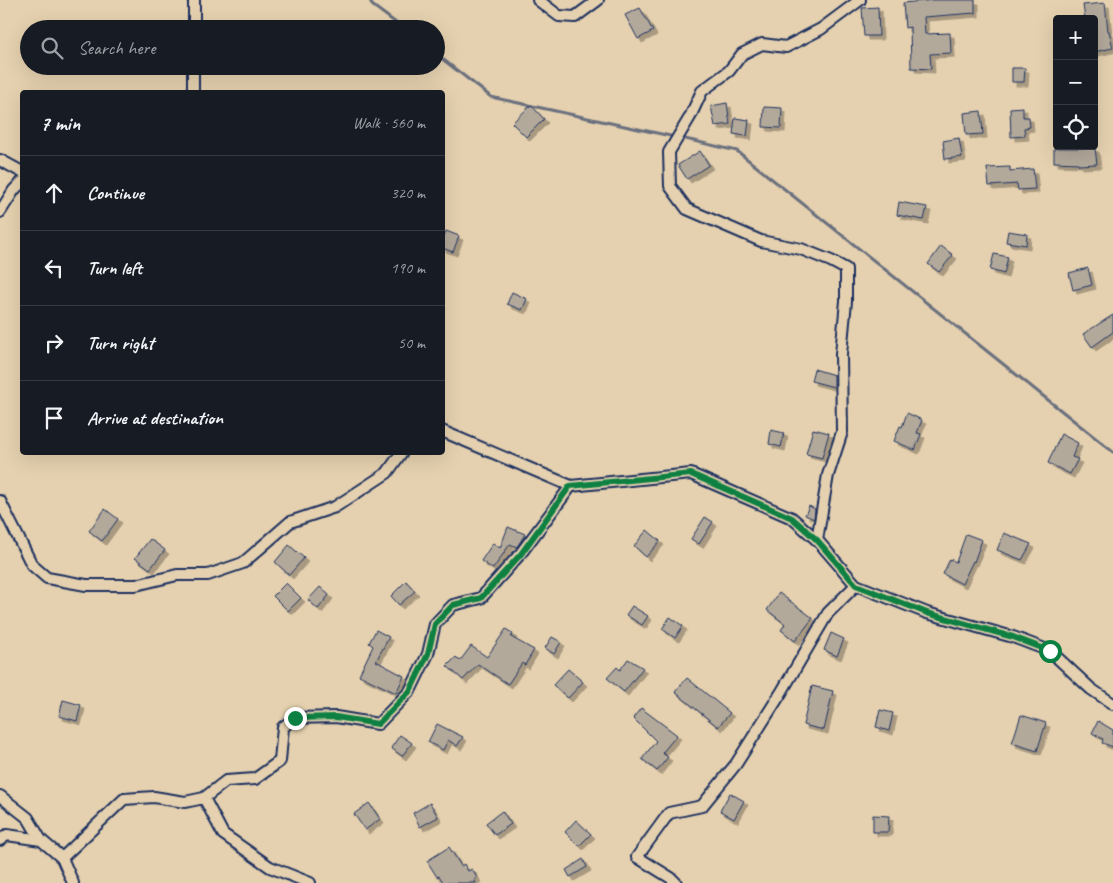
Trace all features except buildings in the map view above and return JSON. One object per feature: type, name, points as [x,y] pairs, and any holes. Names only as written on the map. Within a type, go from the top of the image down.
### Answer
[{"type":"street","points":[[194,0],[194,20]]},
{"type":"street","points":[[538,0],[560,16],[575,18],[598,0]]},
{"type":"street","points":[[817,540],[828,475],[842,432],[841,354],[846,301],[846,269],[800,249],[761,241],[687,209],[670,186],[669,152],[690,117],[702,91],[729,71],[742,54],[762,44],[786,47],[821,29],[860,0]]},
{"type":"street","points":[[193,75],[193,90]]},
{"type":"street","points":[[0,160],[20,171]]},
{"type":"street","points":[[0,212],[20,184]]},
{"type":"street","points":[[445,432],[570,486],[691,474],[792,518],[817,540],[856,585],[927,613],[1013,637],[1050,651],[1091,688],[1113,704]]},
{"type":"street","points":[[0,501],[32,565],[47,578],[86,585],[136,585],[177,576],[208,575],[243,563],[290,522],[335,507],[387,473],[400,455]]},
{"type":"street","points":[[62,858],[124,800],[154,797],[185,802],[204,798],[226,781],[255,779],[280,761],[283,727],[295,718],[336,717],[378,724],[410,691],[428,654],[435,624],[453,605],[481,598],[521,554],[570,486]]},
{"type":"street","points":[[676,883],[637,857],[669,814],[702,806],[736,764],[828,613],[856,585]]},
{"type":"street","points":[[0,796],[28,818],[41,840],[62,858],[73,883]]},
{"type":"street","points":[[204,798],[223,834],[270,868],[310,883]]},
{"type":"street","points":[[0,840],[7,835],[41,840]]},
{"type":"waterway","points":[[370,0],[372,5],[392,20]]},
{"type":"waterway","points":[[445,61],[491,97],[675,137]]},
{"type":"waterway","points":[[681,138],[737,151],[1113,452]]},
{"type":"route","points":[[295,718],[336,717],[378,724],[410,691],[428,654],[435,624],[453,605],[481,598],[521,554],[570,486],[691,474],[792,518],[817,540],[856,585],[927,613],[1013,637],[1050,651]]}]
